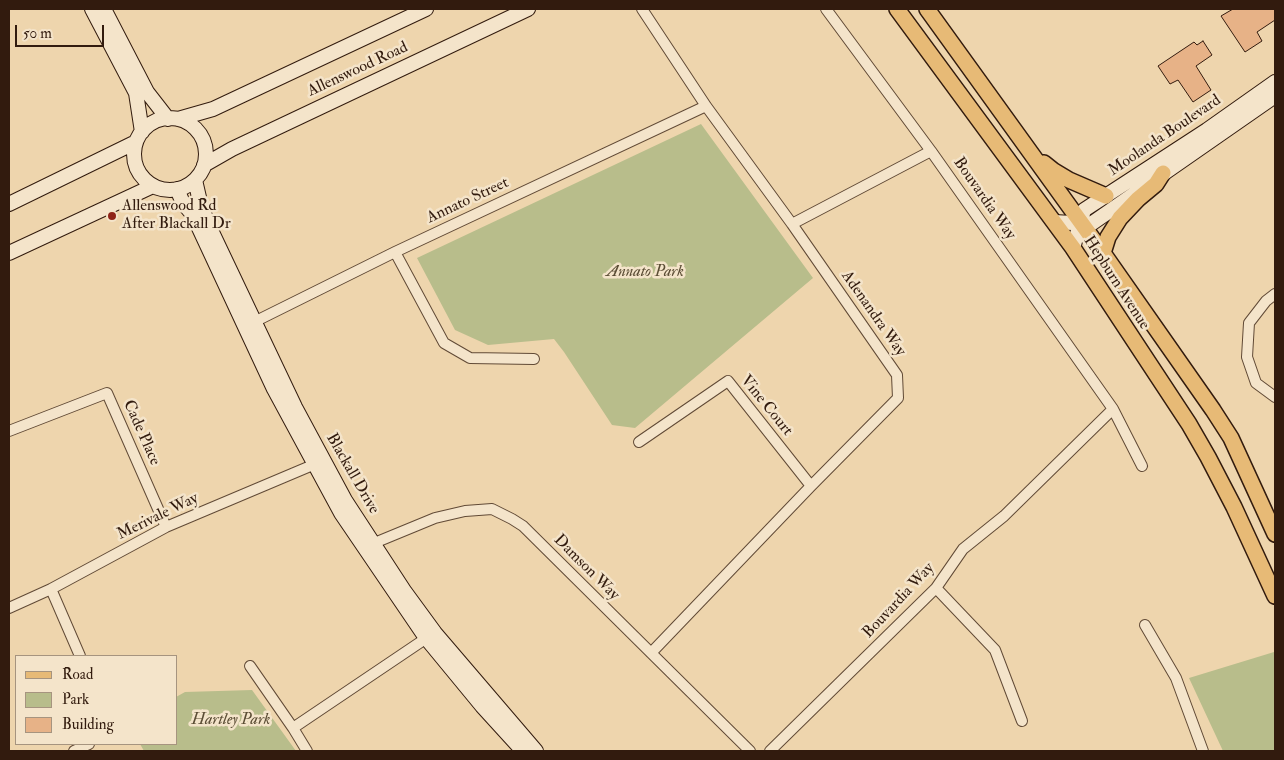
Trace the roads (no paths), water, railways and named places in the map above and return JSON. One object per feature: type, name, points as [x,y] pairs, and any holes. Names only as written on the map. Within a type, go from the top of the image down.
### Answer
[{"type":"main road","name":"Hepburn Avenue","points":[[897,9],[1054,222],[1208,457],[1234,507],[1275,596]]},
{"type":"main road","name":"Hepburn Avenue","points":[[927,9],[1103,253],[1213,410],[1231,438],[1275,534]]},
{"type":"main road","points":[[1030,151],[1054,172],[1106,196]]},
{"type":"main road","points":[[1103,253],[1108,237],[1120,218],[1156,184],[1163,174]]},
{"type":"street","points":[[92,9],[136,93],[139,137],[134,158],[138,169],[144,179],[153,186],[167,190],[187,186],[195,180],[204,165],[205,150],[200,134],[192,126],[173,119],[147,92],[104,9]]},
{"type":"street","name":"Allenswood Road","points":[[173,119],[213,109],[426,9]]},
{"type":"street","name":"Allenswood Road","points":[[204,165],[232,149],[528,9]]},
{"type":"street","name":"Adenandra Way","points":[[642,9],[706,106],[792,224],[897,375],[898,398],[651,653]]},
{"type":"street","name":"Bouvardia Way","points":[[826,9],[932,151],[1113,409],[1142,466]]},
{"type":"street","name":"Moolanda Boulevard","points":[[1072,248],[1084,210],[1207,130],[1275,82]]},
{"type":"street","name":"Moolanda Boulevard","points":[[1054,222],[1091,224],[1275,96]]},
{"type":"street","name":"Annato Street","points":[[249,324],[395,252],[706,106]]},
{"type":"street","points":[[9,204],[139,137],[151,124],[173,119]]},
{"type":"street","points":[[792,224],[932,151]]},
{"type":"street","name":"Blackall Drive","points":[[195,180],[204,213],[249,324]]},
{"type":"street","points":[[9,253],[153,186]]},
{"type":"street","name":"Blackall Drive","points":[[177,189],[295,407],[318,462],[345,500],[368,546],[430,636],[482,706],[523,751]]},
{"type":"street","points":[[395,252],[444,343],[470,358],[534,359]]},
{"type":"street","points":[[1275,294],[1266,301],[1249,323],[1247,357],[1256,383],[1275,397]]},
{"type":"street","name":"Vine Court","points":[[639,442],[728,381],[811,486]]},
{"type":"street","name":"Cade Place","points":[[9,431],[108,393],[166,527]]},
{"type":"street","name":"Bouvardia Way","points":[[770,751],[936,588],[963,549],[1004,516],[1113,409]]},
{"type":"street","name":"Merivale Way","points":[[9,608],[51,589],[166,527],[318,462]]},
{"type":"street","name":"Damson Way","points":[[368,546],[435,518],[466,511],[492,509],[523,526],[750,751]]},
{"type":"street","points":[[936,588],[995,650],[1022,721]]},
{"type":"street","points":[[51,589],[80,655]]},
{"type":"street","points":[[1145,625],[1176,678],[1203,751]]},
{"type":"street","points":[[293,728],[430,636]]},
{"type":"street","name":"Blackall Drive","points":[[430,636],[536,751]]},
{"type":"street","points":[[250,666],[307,751]]},
{"type":"street","points":[[74,751],[86,745]]},
{"type":"place","name":"Allenswood Rd After Blackall Dr","points":[[112,216]]},
{"type":"park label","name":"Annato Park","points":[[645,273]]},
{"type":"park label","name":"Hartley Park","points":[[231,721]]}]
